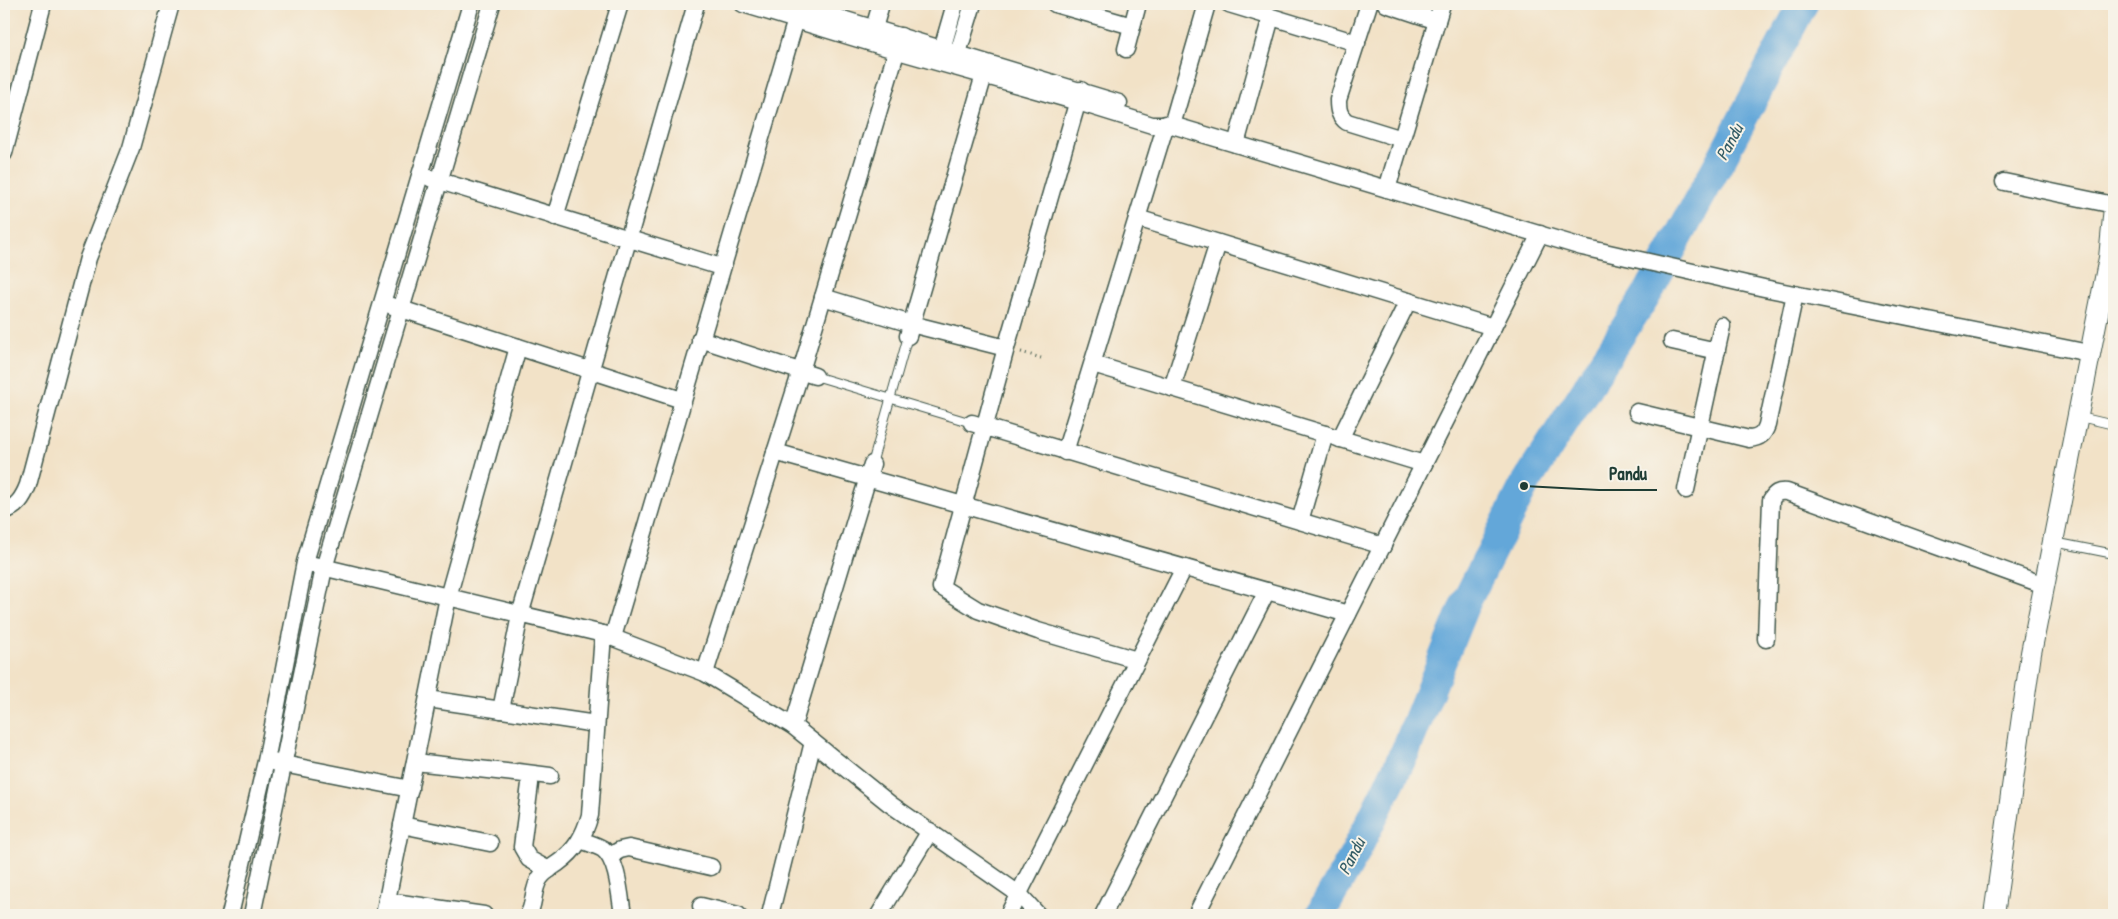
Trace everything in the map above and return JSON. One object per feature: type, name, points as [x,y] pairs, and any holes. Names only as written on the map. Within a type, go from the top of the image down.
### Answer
[{"type":"street","points":[[4,153],[42,4]]},
{"type":"street","points":[[4,511],[11,509],[23,498],[28,485],[88,258],[131,148],[171,4]]},
{"type":"street","points":[[230,915],[266,761],[305,562],[471,4]]},
{"type":"street","points":[[252,915],[324,568],[492,4]]},
{"type":"street","points":[[555,217],[620,4]]},
{"type":"street","points":[[501,710],[520,615],[696,4]]},
{"type":"street","points":[[743,4],[796,10],[874,28],[899,44]]},
{"type":"street","points":[[874,28],[881,4]]},
{"type":"street","points":[[949,54],[955,4]]},
{"type":"street","points":[[949,54],[973,4]]},
{"type":"street","points":[[1055,4],[1132,26]]},
{"type":"street","points":[[1126,49],[1138,4]]},
{"type":"street","points":[[1066,452],[1137,218],[1169,125],[1207,4]]},
{"type":"street","points":[[1229,4],[1357,42]]},
{"type":"street","points":[[1369,4],[1338,100],[1338,109],[1340,117],[1347,122],[1402,139]]},
{"type":"street","points":[[1386,4],[1437,21]]},
{"type":"street","points":[[1387,189],[1442,4]]},
{"type":"street","points":[[796,10],[899,44],[949,54],[1079,96]]},
{"type":"street","points":[[528,915],[537,883],[542,875],[569,855],[581,840],[590,814],[596,724],[608,636],[682,400],[796,10]]},
{"type":"street","points":[[1236,144],[1272,17]]},
{"type":"street","points":[[706,673],[775,452],[808,374],[823,298],[899,44]]},
{"type":"street","points":[[949,54],[984,75],[1158,116],[1169,125],[1582,247],[1764,288],[2089,354]]},
{"type":"street","points":[[455,59],[473,65]]},
{"type":"street","points":[[910,330],[984,75]]},
{"type":"street","points":[[1079,96],[1006,348],[979,425],[964,506],[941,587],[978,610],[1038,631],[1137,660]]},
{"type":"street","points":[[420,175],[721,268]]},
{"type":"street","points":[[1994,915],[2031,653],[2109,258],[2114,206],[2004,182]]},
{"type":"street","points":[[1137,218],[1493,327]]},
{"type":"street","points":[[1196,915],[1540,234]]},
{"type":"street","points":[[1172,388],[1218,243]]},
{"type":"street","points":[[1637,412],[1749,439],[1757,438],[1764,433],[1795,294]]},
{"type":"street","points":[[823,298],[910,330],[1006,348]]},
{"type":"street","points":[[1300,521],[1332,437],[1408,301]]},
{"type":"street","points":[[382,303],[682,400]]},
{"type":"street","points":[[1686,490],[1722,326]]},
{"type":"street","points":[[700,339],[808,374]]},
{"type":"street","points":[[1672,342],[1717,351]]},
{"type":"street","points":[[484,915],[386,908],[448,596],[518,347]]},
{"type":"street","points":[[1092,364],[1424,464]]},
{"type":"street","points":[[979,425],[1383,546]]},
{"type":"street","points":[[346,426],[364,432]]},
{"type":"street","points":[[775,452],[870,471],[964,506],[1348,614]]},
{"type":"street","points":[[793,726],[870,471]]},
{"type":"street","points":[[1766,639],[1771,500],[1780,491],[2044,585]]},
{"type":"street","points":[[305,562],[608,636],[706,673],[793,726],[890,804],[1020,894],[1038,915]]},
{"type":"street","points":[[1008,915],[1184,568]]},
{"type":"street","points":[[1103,915],[1267,591]]},
{"type":"street","points":[[428,699],[596,724]]},
{"type":"street","points":[[770,915],[813,742]]},
{"type":"street","points":[[266,761],[410,789]]},
{"type":"street","points":[[415,762],[550,776]]},
{"type":"street","points":[[518,772],[524,774],[530,784],[522,847],[529,859],[549,870]]},
{"type":"street","points":[[402,825],[490,843]]},
{"type":"street","points":[[879,915],[930,831]]},
{"type":"street","points":[[581,840],[602,849],[610,856],[614,866],[624,915]]},
{"type":"street","points":[[610,856],[620,850],[629,848],[710,867]]},
{"type":"street","points":[[701,906],[738,915]]},
{"type":"lane","points":[[870,471],[910,330]]},
{"type":"lane","points":[[808,374],[979,425]]},
{"type":"lane","points":[[2077,416],[2114,425]]},
{"type":"lane","points":[[2052,542],[2114,554]]},
{"type":"waterway","name":"Pandu","points":[[1320,915],[1354,855],[1405,752],[1464,606],[1524,486],[1650,289],[1803,4]]},
{"type":"place","name":"Pandu","points":[[1524,486]]}]
